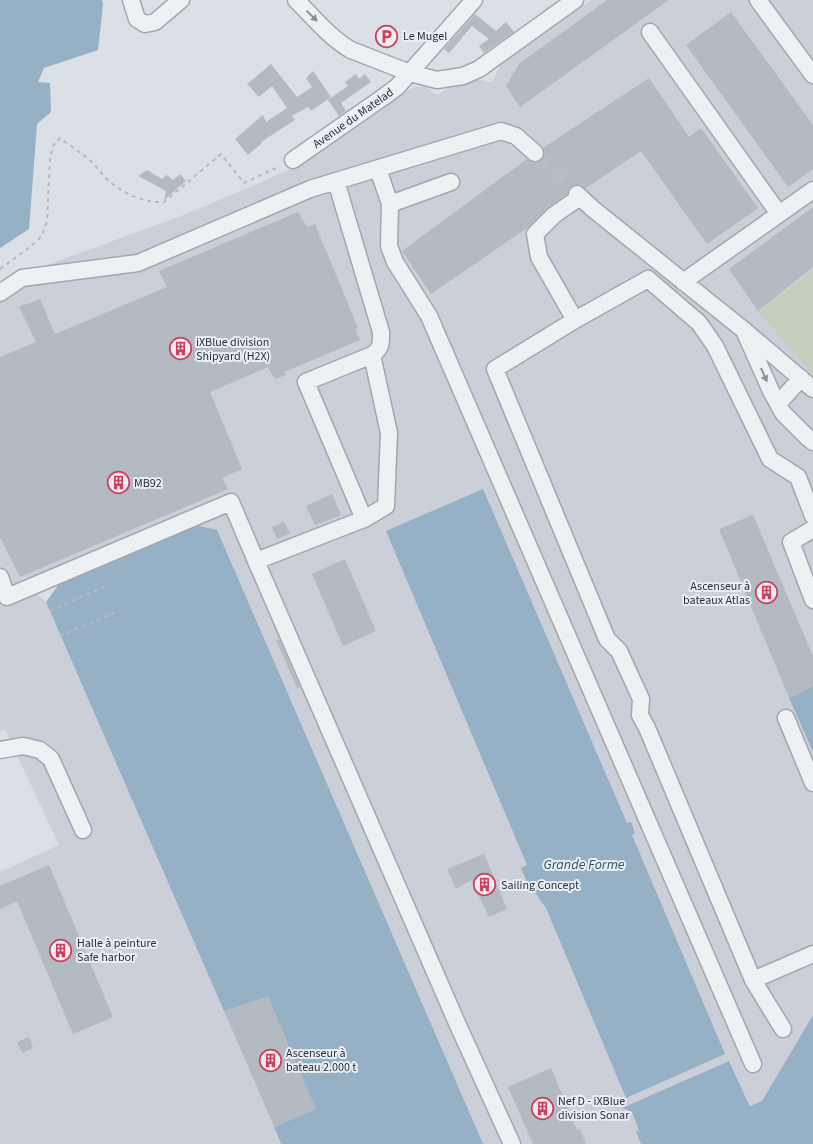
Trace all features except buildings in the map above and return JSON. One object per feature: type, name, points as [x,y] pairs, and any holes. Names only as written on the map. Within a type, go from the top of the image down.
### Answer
[{"type":"street","points":[[131,0],[137,19],[145,24],[155,22],[181,0]]},
{"type":"street","points":[[296,0],[345,47],[410,73],[437,80],[463,76],[479,69],[575,0]]},
{"type":"street","name":"Avenue du Matelad","points":[[293,160],[397,87],[474,0]]},
{"type":"street","points":[[758,0],[813,75]]},
{"type":"street","points":[[650,32],[779,214]]},
{"type":"street","points":[[0,293],[22,278],[138,263],[310,189],[501,131],[516,136],[536,153]]},
{"type":"street","points":[[378,169],[390,204],[389,246],[395,262],[429,316],[753,1064]]},
{"type":"street","points":[[336,180],[381,332],[381,345],[378,351],[372,355],[306,382],[364,519]]},
{"type":"street","points":[[390,204],[450,182]]},
{"type":"street","points":[[683,282],[813,190]]},
{"type":"street","points":[[575,320],[539,257],[535,234],[554,214],[578,196],[807,383],[778,404]]},
{"type":"street","points":[[783,1029],[753,980],[640,715],[641,699],[619,651],[607,639],[495,369],[575,320],[648,279],[705,331],[715,346],[770,459],[798,477],[813,516]]},
{"type":"street","points":[[745,331],[782,413],[813,442]]},
{"type":"street","points":[[256,561],[364,519],[386,506],[389,433],[372,355]]},
{"type":"street","points":[[2,585],[8,597],[231,502],[457,1023],[512,1144]]},
{"type":"street","points":[[813,529],[791,542],[813,600]]},
{"type":"street","points":[[786,718],[813,783]]},
{"type":"street","points":[[0,750],[23,746],[40,750],[51,759],[83,830]]},
{"type":"street","points":[[753,980],[813,954]]},
{"type":"path","points":[[0,269],[41,237],[46,221],[51,152],[53,146],[60,138],[92,162],[109,182],[121,190],[142,200],[161,202],[164,202],[221,154],[244,183],[293,160]]},
{"type":"path","points":[[50,611],[108,584]]},
{"type":"path","points":[[60,636],[121,610]]},
{"type":"shaded area","points":[[591,0],[813,0],[813,686],[789,698],[813,752],[813,1015],[762,1101],[751,1106],[728,1061],[623,1109],[632,1112],[639,1131],[636,1133],[641,1144],[476,1144],[108,585],[21,577],[46,602],[281,1144],[0,1144],[0,872],[59,845],[5,729],[0,731],[0,288],[20,275],[181,216],[299,165],[414,87],[425,87],[437,95],[450,87],[474,79],[492,82],[503,61]]},
{"type":"green space","points":[[813,271],[813,375],[758,311]]},
{"type":"water","points":[[0,0],[102,0],[103,5],[98,50],[44,68],[38,82],[50,83],[51,112],[37,124],[29,229],[0,248]]},
{"type":"water","name":"Grande Forme","points":[[483,489],[627,823],[631,822],[635,833],[632,835],[725,1054],[626,1098],[546,908],[526,880],[521,868],[527,865],[386,531]]},
{"type":"water","points":[[194,525],[217,530],[483,1144],[281,1144],[274,1127],[315,1109],[224,1011],[46,602],[62,580]]},
{"type":"water","points":[[813,686],[813,752],[789,698]]},
{"type":"water","points":[[813,1015],[813,1144],[641,1144],[636,1132],[639,1131],[632,1112],[622,1108],[729,1061],[750,1106],[762,1101]]},
{"type":"tunnel","points":[[535,153],[577,194]]},
{"type":"place","name":"Le Mugel","points":[[387,36]]},
{"type":"place","name":"iXBlue division Shipyard (H2X)","points":[[180,349]]},
{"type":"place","name":"MB92","points":[[118,483]]},
{"type":"place","name":"Ascenseur à bateaux Atlas","points":[[766,593]]},
{"type":"place","name":"Sailing Concept","points":[[485,885]]},
{"type":"place","name":"Halle à peinture Safe harbor","points":[[61,950]]},
{"type":"place","name":"Ascenseur à bateau 2.000 t","points":[[270,1060]]},
{"type":"place","name":"Nef D - iXBlue division Sonar","points":[[542,1108]]}]
